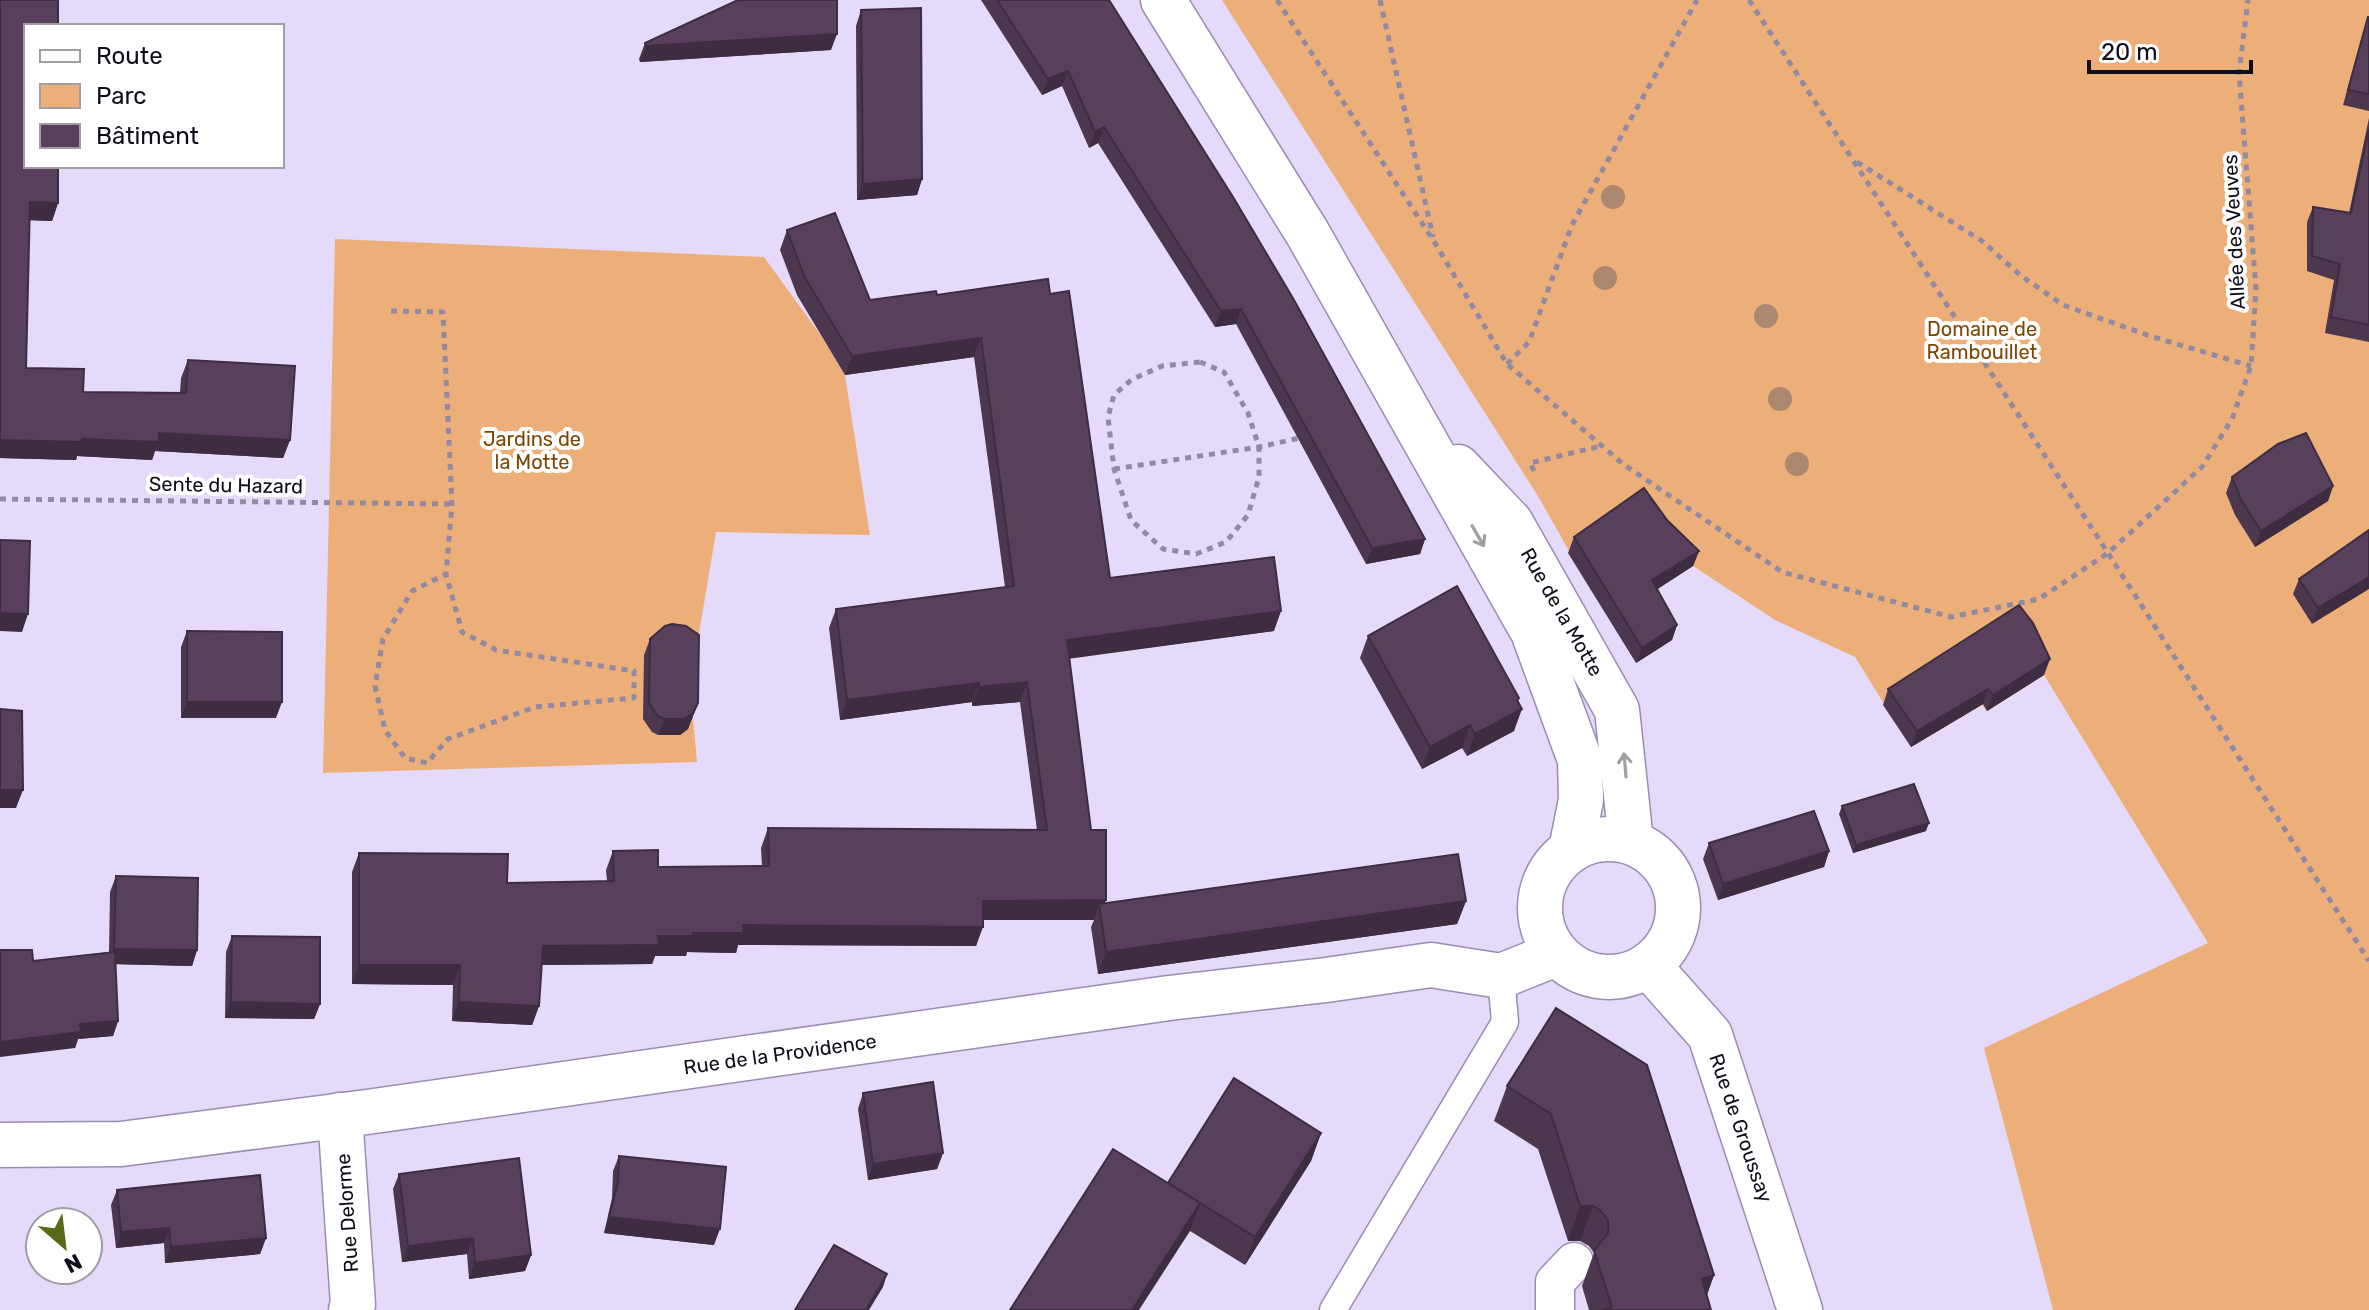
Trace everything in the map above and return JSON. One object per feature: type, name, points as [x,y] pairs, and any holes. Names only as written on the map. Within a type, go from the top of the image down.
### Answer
[{"type":"main road","name":"Rue de la Motte","points":[[1163,0],[1308,234],[1533,632],[1580,760],[1581,800],[1571,850]]},
{"type":"main road","name":"Rue de la Motte","points":[[1412,419],[1511,523],[1617,710],[1631,842]]},
{"type":"main road","points":[[1600,839],[1631,842],[1651,852],[1666,868],[1676,888],[1678,909],[1674,931],[1664,950],[1648,965],[1630,974],[1600,976],[1572,967],[1556,954],[1544,934],[1539,910],[1542,887],[1553,866],[1571,850],[1600,839]]},
{"type":"main road","points":[[1501,976],[1556,954]]},
{"type":"main road","name":"Rue de la Providence","points":[[0,1145],[121,1144],[1169,998],[1431,965],[1501,976]]},
{"type":"main road","name":"Rue de Groussay","points":[[1648,965],[1710,1035],[1800,1310]]},
{"type":"main road","name":"Rue Delorme","points":[[340,1115],[351,1310]]},
{"type":"street","points":[[1555,1310],[1555,1282],[1574,1262]]},
{"type":"lane","points":[[1333,1310],[1505,1022],[1501,976]]},
{"type":"path","name":"Allée des Veuves","points":[[1277,0],[1435,243],[1507,364],[1623,464],[1782,572],[1951,617],[2039,599],[2108,553],[2202,467],[2232,419],[2251,366],[2256,289],[2239,73],[2248,0]]},
{"type":"path","points":[[1380,0],[1435,243]]},
{"type":"path","points":[[1507,364],[1529,342],[1572,225],[1697,0]]},
{"type":"path","points":[[1749,0],[2369,961]]},
{"type":"path","points":[[1852,159],[1982,241],[2020,275],[2063,305],[2150,336],[2251,366]]},
{"type":"path","points":[[391,311],[443,312],[452,504],[446,574],[462,632],[496,650],[634,671],[634,698],[535,707],[448,739],[427,763],[405,758],[385,730],[375,686],[383,639],[412,591],[446,574]]},
{"type":"path","points":[[1200,362],[1224,372],[1248,413],[1259,447],[1259,477],[1248,515],[1226,542],[1196,554],[1163,549],[1131,520],[1114,469],[1108,417],[1114,395],[1131,380],[1162,366],[1200,362]]},
{"type":"path","points":[[1114,469],[1305,437]]},
{"type":"path","points":[[1530,463],[1602,445]]},
{"type":"path","name":"Sente du Hazard","points":[[0,499],[452,504]]},
{"type":"green space","name":"Domaine de Rambouillet","points":[[1222,0],[2369,0],[2369,1310],[2053,1310],[1984,1048],[2208,943],[2044,675],[1987,711],[1982,705],[1911,747],[1855,657],[1775,620],[1693,566],[1661,536],[1590,588],[1538,496]]},
{"type":"green space","name":"Jardins de la Motte","points":[[335,239],[764,257],[822,337],[845,375],[870,535],[716,532],[693,669],[697,762],[323,773]]},
{"type":"building","points":[[0,0],[58,0],[58,24],[24,24],[24,168],[58,168],[58,203],[30,202],[26,368],[84,369],[83,392],[186,393],[188,360],[295,366],[290,440],[159,433],[159,442],[0,440]]},
{"type":"building","points":[[738,0],[837,0],[837,34],[646,46],[645,43]]},
{"type":"building","points":[[997,0],[1109,0],[1294,300],[1425,539],[1372,548],[1241,309],[1221,311],[1104,127],[1095,132],[1068,71],[1048,79]]},
{"type":"building","points":[[921,8],[922,179],[863,184],[861,10]]},
{"type":"building","points":[[2369,17],[2369,94],[2348,90]]},
{"type":"building","points":[[2369,129],[2369,325],[2331,317],[2340,264],[2312,256],[2313,207],[2351,213]]},
{"type":"building","points":[[835,213],[870,300],[936,291],[937,295],[1048,279],[1050,294],[1069,291],[1110,578],[1274,557],[1281,611],[1067,640],[1091,830],[1106,830],[1106,900],[983,901],[983,927],[743,925],[743,933],[658,936],[659,945],[543,946],[539,1006],[459,1002],[460,965],[359,965],[359,853],[508,854],[507,883],[614,881],[613,851],[658,850],[658,867],[769,866],[768,828],[1047,830],[1027,682],[979,687],[979,683],[847,700],[836,609],[1014,586],[981,338],[852,356],[804,276],[787,230]]},
{"type":"building","points":[[2306,433],[2333,486],[2261,531],[2241,500],[2232,477],[2278,444]]},
{"type":"building","points":[[1644,488],[1667,520],[1699,551],[1652,580],[1677,625],[1642,648],[1574,537]]},
{"type":"building","points":[[2369,530],[2369,577],[2318,608],[2299,579]]},
{"type":"building","points":[[0,540],[30,541],[28,614],[0,613]]},
{"type":"building","points":[[1457,586],[1519,698],[1517,700],[1522,709],[1475,734],[1470,725],[1430,747],[1368,636]]},
{"type":"building","points":[[2019,605],[2033,623],[2050,659],[1993,695],[1988,689],[1917,731],[1888,689]]},
{"type":"building","points":[[672,624],[686,626],[699,635],[698,703],[693,713],[685,719],[664,719],[649,703],[650,639]]},
{"type":"building","points":[[187,631],[282,632],[282,702],[187,702]]},
{"type":"building","points":[[0,709],[22,711],[23,790],[0,790]]},
{"type":"building","points":[[1914,784],[1929,823],[1856,845],[1842,806]]},
{"type":"building","points":[[1814,811],[1829,851],[1723,884],[1709,843]]},
{"type":"building","points":[[1458,854],[1466,901],[1106,952],[1099,904]]},
{"type":"building","points":[[116,876],[198,878],[197,950],[114,949]]},
{"type":"building","points":[[232,936],[320,937],[320,1004],[231,1002]]},
{"type":"building","points":[[0,950],[32,950],[33,961],[115,952],[118,1021],[80,1024],[81,1032],[0,1042]]},
{"type":"building","points":[[1556,1008],[1647,1065],[1714,1275],[1702,1279],[1711,1310],[1603,1310],[1612,1307],[1594,1251],[1608,1233],[1608,1220],[1593,1206],[1580,1206],[1551,1114],[1507,1086]]},
{"type":"building","points":[[1234,1078],[1321,1133],[1255,1237],[1168,1183]]},
{"type":"building","points":[[933,1082],[943,1153],[873,1164],[863,1093]]},
{"type":"building","points":[[1113,1149],[1200,1203],[1132,1310],[1010,1310]]},
{"type":"building","points":[[619,1156],[726,1167],[720,1229],[609,1217],[618,1182]]},
{"type":"building","points":[[519,1158],[531,1255],[475,1263],[473,1238],[408,1246],[399,1174]]},
{"type":"building","points":[[260,1175],[266,1238],[171,1247],[169,1228],[121,1232],[117,1190]]},
{"type":"building","points":[[834,1245],[887,1274],[866,1310],[795,1310]]}]
